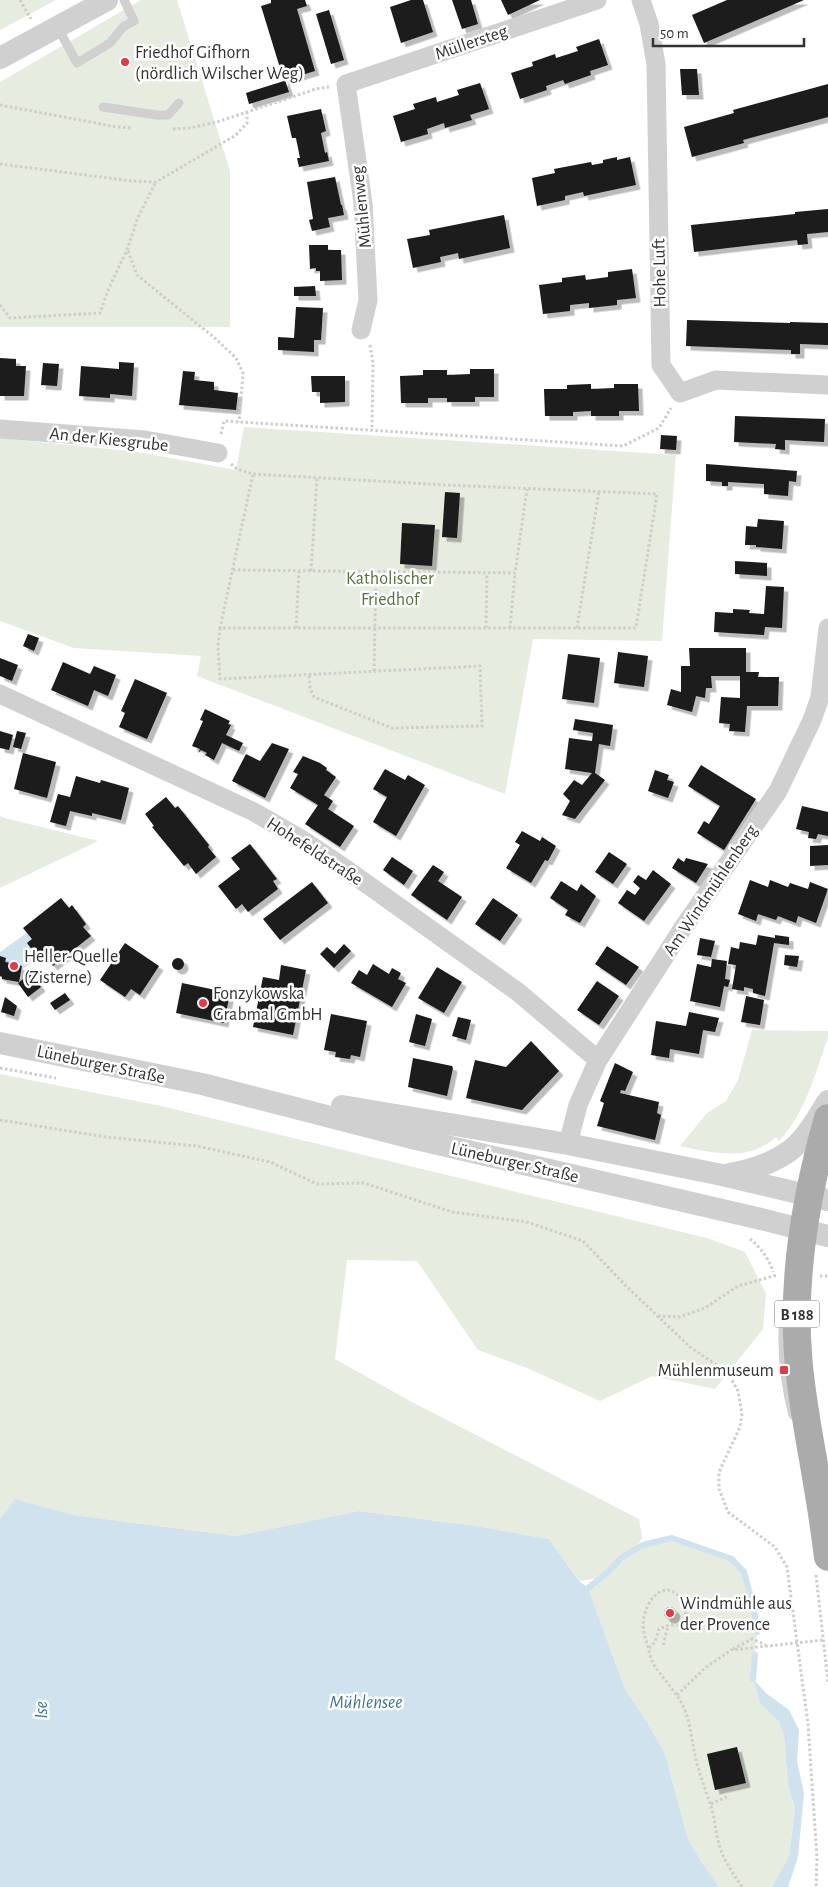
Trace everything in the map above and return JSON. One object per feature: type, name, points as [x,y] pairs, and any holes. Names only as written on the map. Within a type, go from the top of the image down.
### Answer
[{"type":"main road","name":"B 188","points":[[828,1118],[818,1198],[816,1233],[798,1274],[798,1354],[801,1435],[818,1488],[828,1556]]},
{"type":"street","points":[[2,52],[57,27],[107,0]]},
{"type":"street","name":"Müllersteg","points":[[346,84],[597,0]]},
{"type":"street","name":"Hohe Luft","points":[[641,0],[649,24],[656,64],[661,365],[680,393]]},
{"type":"street","name":"Mühlenweg","points":[[346,84],[364,203],[368,300],[361,330]]},
{"type":"street","points":[[680,393],[716,380],[828,385]]},
{"type":"street","name":"An der Kiesgrube","points":[[0,429],[145,440],[218,453]]},
{"type":"street","name":"Am Windmühlenberg","points":[[568,1144],[578,1104],[598,1060],[683,928],[778,791],[812,720],[817,705],[828,628]]},
{"type":"street","name":"Hohefeldstraße","points":[[0,694],[254,812],[301,838],[518,992],[598,1060]]},
{"type":"street","name":"Lüneburger Straße","points":[[0,1043],[202,1084],[568,1144],[722,1174],[818,1198]]},
{"type":"street","name":"Lüneburger Straße","points":[[202,1084],[416,1139],[816,1233]]},
{"type":"street","points":[[722,1174],[744,1171],[765,1164],[785,1154],[804,1138],[828,1101]]},
{"type":"lane","points":[[57,27],[77,63],[110,44],[123,27],[134,21],[124,0]]},
{"type":"lane","points":[[103,107],[168,115],[180,103]]},
{"type":"path","points":[[0,305],[10,318],[100,313],[109,288],[128,250],[138,217],[156,182],[236,135],[247,123],[247,110]]},
{"type":"path","points":[[0,164],[132,181],[156,182]]},
{"type":"path","points":[[128,250],[137,275],[216,339],[236,358],[243,373],[239,422]]},
{"type":"path","points":[[361,330],[371,347],[373,363],[372,429]]},
{"type":"path","points":[[218,453],[224,421],[623,446],[659,428],[680,393]]},
{"type":"path","points":[[220,628],[636,628],[657,494],[317,478],[253,474],[237,469]]},
{"type":"path","points":[[253,474],[220,628],[218,646],[220,678],[480,666],[482,726],[392,728],[314,697],[310,688],[309,674]]},
{"type":"path","points":[[310,571],[317,478]]},
{"type":"path","points":[[510,628],[515,574],[527,488]]},
{"type":"path","points":[[577,628],[599,492]]},
{"type":"path","points":[[233,570],[515,574]]},
{"type":"path","points":[[296,628],[299,571]]},
{"type":"path","points":[[374,671],[376,572]]},
{"type":"path","points":[[486,628],[488,573]]},
{"type":"path","points":[[0,1120],[106,1137],[197,1146],[270,1162],[317,1184],[364,1184],[452,1212],[527,1222],[583,1241],[690,1347],[728,1373],[738,1391],[742,1414],[740,1427],[719,1472],[719,1489],[728,1512],[775,1547],[787,1567],[808,1724],[817,1858],[816,1887]]},
{"type":"path","points":[[657,1316],[680,1317],[705,1308],[738,1286],[774,1275],[771,1264],[758,1245]]},
{"type":"path","points":[[649,1648],[655,1642],[659,1629],[669,1625],[677,1625],[686,1616],[686,1610],[678,1594],[666,1590],[648,1602],[643,1616],[644,1635],[655,1668],[677,1695],[684,1709],[702,1783],[711,1804],[719,1845],[727,1864],[742,1887]]},
{"type":"path","points":[[663,1645],[669,1625]]},
{"type":"path","points":[[677,1695],[705,1668],[731,1650],[752,1639],[767,1646]]},
{"type":"path","points":[[731,1650],[823,1640]]},
{"type":"path","points":[[711,1804],[729,1796]]},
{"type":"green space","points":[[0,0],[56,0],[0,30]]},
{"type":"green space","points":[[141,0],[177,0],[230,171],[230,327],[0,327],[0,82]]},
{"type":"green space","name":"Katholischer Friedhof","points":[[244,427],[676,455],[662,641],[533,639],[505,794],[197,676],[201,656],[74,648],[0,621],[0,438],[138,452],[236,470]]},
{"type":"green space","points":[[0,816],[5,818],[98,841],[0,888]]},
{"type":"green space","points":[[752,1030],[828,1031],[828,1037],[814,1079],[796,1118],[779,1141],[776,1137],[765,1145],[742,1153],[717,1153],[680,1146],[707,1113],[726,1101],[738,1080]]},
{"type":"green space","points":[[0,1074],[161,1106],[707,1238],[745,1252],[766,1294],[763,1329],[715,1389],[652,1376],[600,1401],[527,1368],[478,1350],[417,1261],[347,1260],[335,1359],[410,1401],[639,1519],[642,1538],[635,1550],[643,1545],[672,1538],[732,1559],[744,1572],[754,1608],[757,1632],[753,1679],[760,1703],[779,1722],[784,1736],[788,1786],[795,1808],[789,1856],[772,1887],[719,1887],[702,1863],[688,1839],[665,1754],[646,1720],[625,1689],[588,1588],[598,1578],[579,1581],[549,1539],[476,1526],[359,1511],[236,1536],[74,1515],[15,1499],[0,1519]]},
{"type":"water","name":"Heller-Quelle (Zisterne)","points":[[28,932],[43,955],[4,982],[0,977],[0,952]]},
{"type":"water","name":"Mühlensee","points":[[15,1499],[74,1515],[236,1536],[359,1511],[476,1526],[549,1539],[579,1581],[588,1588],[625,1689],[646,1720],[665,1754],[688,1839],[719,1887],[0,1887],[0,1519]]},
{"type":"water","points":[[753,1679],[767,1694],[789,1710],[799,1730],[797,1761],[804,1793],[798,1857],[788,1887],[772,1887],[789,1856],[795,1808],[788,1786],[784,1736],[779,1722],[760,1703]]},
{"type":"building","points":[[271,0],[305,0],[307,6],[297,9],[315,71],[285,80],[289,92],[249,104],[246,93],[284,81],[261,6],[271,3]]},
{"type":"building","points":[[411,0],[423,0],[433,32],[401,43],[390,7]]},
{"type":"building","points":[[452,0],[471,0],[478,24],[462,29]]},
{"type":"building","points":[[501,0],[540,0],[508,15]]},
{"type":"building","points":[[727,0],[804,0],[704,43],[692,15]]},
{"type":"building","points":[[329,10],[344,60],[331,64],[316,14]]},
{"type":"building","points":[[599,39],[608,65],[590,71],[591,75],[565,84],[563,80],[546,86],[547,90],[520,99],[511,73],[533,66],[532,62],[555,54],[556,58],[578,51],[576,47]]},
{"type":"building","points":[[680,69],[697,69],[699,95],[682,95]]},
{"type":"building","points":[[480,83],[489,109],[470,115],[472,120],[445,128],[444,123],[427,129],[428,134],[401,142],[393,116],[415,109],[413,104],[436,97],[437,102],[459,95],[457,90]]},
{"type":"building","points":[[828,84],[828,117],[743,140],[744,143],[692,157],[684,127],[734,113],[733,110]]},
{"type":"building","points":[[321,109],[326,131],[321,133],[325,153],[327,152],[329,161],[299,167],[297,158],[300,158],[296,138],[292,138],[287,116]]},
{"type":"building","points":[[617,157],[617,160],[630,157],[636,185],[584,196],[583,192],[565,196],[565,200],[537,206],[532,178],[555,173],[554,169],[591,162],[592,165],[603,163],[603,160]]},
{"type":"building","points":[[335,177],[344,215],[328,218],[330,227],[312,231],[309,220],[313,219],[307,182]]},
{"type":"building","points":[[828,209],[828,232],[807,234],[808,244],[798,245],[797,240],[694,252],[691,225]]},
{"type":"building","points":[[504,215],[510,248],[459,259],[458,253],[440,257],[441,262],[413,268],[407,239],[430,235],[429,230]]},
{"type":"building","points":[[309,245],[328,245],[328,250],[341,250],[342,280],[320,281],[320,271],[316,271],[316,268],[310,269]]},
{"type":"building","points":[[632,269],[636,298],[617,300],[617,305],[589,308],[589,303],[570,305],[570,311],[543,314],[539,285],[562,282],[562,278],[585,275],[586,280],[608,277],[608,272]]},
{"type":"building","points":[[315,286],[316,296],[294,296],[294,287]]},
{"type":"building","points":[[296,307],[323,308],[321,340],[314,340],[314,352],[278,350],[278,337],[294,338]]},
{"type":"building","points":[[687,320],[828,323],[828,345],[800,344],[800,354],[791,354],[791,350],[686,346]]},
{"type":"building","points":[[0,358],[16,359],[16,366],[26,366],[24,396],[0,396]]},
{"type":"building","points":[[119,362],[134,363],[132,396],[110,394],[110,398],[79,396],[81,366],[119,369]]},
{"type":"building","points":[[43,363],[59,364],[57,386],[41,385]]},
{"type":"building","points":[[470,369],[494,369],[494,397],[475,397],[475,402],[447,402],[447,398],[428,398],[428,403],[401,403],[400,376],[423,375],[423,370],[447,370],[447,375],[470,374]]},
{"type":"building","points":[[183,371],[195,372],[194,380],[214,382],[214,390],[238,393],[236,410],[179,405]]},
{"type":"building","points":[[311,376],[345,376],[345,402],[320,403],[320,392],[312,392]]},
{"type":"building","points":[[591,384],[591,389],[614,388],[614,384],[638,384],[639,411],[619,411],[619,416],[591,416],[591,411],[573,412],[573,416],[545,416],[544,389],[567,389],[567,385]]},
{"type":"building","points":[[735,416],[825,419],[824,442],[785,440],[785,450],[775,449],[776,444],[734,442]]},
{"type":"building","points":[[661,435],[677,436],[676,450],[660,449]]},
{"type":"building","points":[[706,464],[797,471],[796,482],[789,481],[788,496],[764,494],[764,484],[728,482],[728,486],[722,486],[722,482],[706,481]]},
{"type":"building","points":[[445,492],[460,493],[457,538],[442,537]]},
{"type":"building","points":[[758,519],[784,521],[782,549],[745,545],[746,526],[757,527]]},
{"type":"building","points":[[402,523],[435,525],[432,566],[400,564]]},
{"type":"building","points":[[735,561],[767,563],[767,576],[735,574]]},
{"type":"building","points":[[766,586],[784,587],[782,628],[765,627],[764,635],[714,632],[715,612],[733,613],[733,609],[750,610],[749,613],[764,614]]},
{"type":"building","points":[[28,634],[39,638],[34,651],[23,646]]},
{"type":"building","points":[[689,648],[746,648],[746,672],[759,672],[758,677],[779,677],[778,706],[747,706],[745,732],[729,731],[730,724],[719,723],[721,697],[740,698],[740,676],[711,676],[712,688],[706,688],[705,698],[696,696],[692,712],[667,705],[671,689],[681,692],[681,666],[690,666]]},
{"type":"building","points":[[618,652],[648,656],[644,687],[614,683]]},
{"type":"building","points":[[568,654],[600,658],[594,703],[562,699]]},
{"type":"building","points":[[0,658],[18,665],[12,681],[0,676]]},
{"type":"building","points":[[63,662],[90,674],[94,666],[116,675],[108,696],[94,690],[88,706],[51,690]]},
{"type":"building","points":[[135,679],[167,693],[147,739],[119,727],[125,713],[121,711]]},
{"type":"building","points":[[205,709],[230,721],[228,724],[231,725],[226,735],[243,743],[239,751],[222,743],[214,760],[205,755],[207,753],[201,750],[198,753],[200,749],[192,746],[203,721],[200,720]]},
{"type":"building","points":[[575,719],[613,725],[610,746],[599,744],[595,773],[605,780],[575,819],[562,815],[570,801],[563,794],[574,780],[582,785],[592,773],[565,769],[569,738],[592,741],[593,733],[573,730]]},
{"type":"building","points":[[0,731],[13,735],[9,750],[0,748]]},
{"type":"building","points":[[17,731],[26,733],[21,749],[13,747]]},
{"type":"building","points":[[272,743],[289,749],[265,798],[232,781],[246,754],[260,761]]},
{"type":"building","points":[[23,753],[56,762],[47,798],[14,789]]},
{"type":"building","points":[[303,756],[320,763],[336,777],[324,795],[333,801],[328,809],[354,826],[340,847],[305,824],[318,805],[290,788],[298,774],[293,772]]},
{"type":"building","points":[[701,765],[756,799],[724,850],[697,833],[704,821],[709,824],[720,806],[688,786]]},
{"type":"building","points":[[385,769],[405,780],[408,775],[425,785],[396,836],[373,822],[387,797],[373,789]]},
{"type":"building","points":[[655,770],[669,775],[667,780],[674,782],[668,798],[648,791]]},
{"type":"building","points":[[76,776],[100,783],[101,780],[129,788],[121,820],[92,813],[92,816],[70,811],[66,826],[50,822],[58,794],[70,797]]},
{"type":"building","points":[[166,797],[175,808],[178,806],[209,845],[208,847],[216,857],[196,874],[188,863],[184,866],[152,827],[154,826],[145,814]]},
{"type":"building","points":[[802,806],[828,812],[828,836],[818,834],[816,839],[808,838],[809,832],[796,829]]},
{"type":"building","points":[[522,831],[540,841],[542,837],[556,846],[548,861],[545,860],[531,883],[506,868],[520,845],[515,842]]},
{"type":"building","points":[[250,844],[277,879],[273,881],[278,889],[248,912],[242,904],[236,909],[218,886],[240,869],[231,858]]},
{"type":"building","points":[[828,845],[828,865],[810,866],[810,846]]},
{"type":"building","points":[[609,852],[627,864],[613,884],[595,872]]},
{"type":"building","points":[[392,857],[413,871],[404,885],[383,870]]},
{"type":"building","points":[[678,858],[684,862],[686,858],[708,864],[696,883],[672,868]]},
{"type":"building","points":[[433,865],[444,872],[438,881],[462,897],[447,920],[411,895]]},
{"type":"building","points":[[653,870],[671,884],[644,921],[618,903],[627,890],[635,895],[640,888],[633,882],[638,875],[646,880]]},
{"type":"building","points":[[750,880],[768,887],[770,880],[788,887],[790,883],[808,889],[810,882],[828,889],[816,923],[798,916],[796,923],[778,916],[776,920],[758,914],[756,921],[738,914]]},
{"type":"building","points":[[561,881],[577,891],[581,884],[596,896],[580,923],[565,915],[568,910],[550,898]]},
{"type":"building","points":[[312,882],[328,903],[280,940],[263,919]]},
{"type":"building","points":[[61,898],[69,908],[72,905],[86,924],[83,927],[91,936],[53,966],[44,955],[39,959],[27,943],[32,939],[23,928]]},
{"type":"building","points":[[493,898],[518,915],[500,941],[475,924]]},
{"type":"building","points":[[758,935],[775,938],[775,935],[789,937],[789,945],[774,943],[765,996],[753,993],[753,989],[744,987],[744,991],[732,989],[736,965],[728,964],[731,947],[739,949],[740,942],[756,945]]},
{"type":"building","points":[[700,938],[715,941],[711,957],[697,955]]},
{"type":"building","points":[[125,943],[159,966],[140,995],[131,989],[125,997],[100,980]]},
{"type":"building","points":[[344,944],[351,951],[334,968],[320,954],[327,947],[335,954]]},
{"type":"building","points":[[607,946],[639,967],[626,985],[595,964]]},
{"type":"building","points":[[785,955],[799,956],[797,967],[784,965]]},
{"type":"building","points":[[0,956],[6,958],[5,962],[22,966],[19,982],[2,979],[0,976]]},
{"type":"building","points":[[176,958],[180,958],[184,964],[180,970],[176,970],[172,966],[172,962]]},
{"type":"building","points":[[712,959],[727,961],[725,979],[730,980],[728,987],[724,986],[720,1007],[690,1001],[697,964],[711,967]]},
{"type":"building","points":[[373,964],[389,974],[392,968],[401,973],[398,979],[406,983],[392,1007],[351,983],[359,970],[367,975]]},
{"type":"building","points":[[281,965],[306,970],[293,1035],[253,1027],[263,977],[279,980]]},
{"type":"building","points":[[437,967],[462,982],[444,1013],[418,998]]},
{"type":"building","points":[[31,973],[41,987],[28,997],[18,983]]},
{"type":"building","points":[[597,981],[619,996],[599,1025],[577,1010]]},
{"type":"building","name":"Fonzykowska Grabmal GmbH","points":[[182,983],[230,993],[224,1023],[176,1013]]},
{"type":"building","points":[[65,993],[70,1000],[55,1010],[50,1003]]},
{"type":"building","points":[[746,996],[764,1000],[760,1025],[741,1022]]},
{"type":"building","points":[[5,997],[17,1006],[14,1016],[1,1012]]},
{"type":"building","points":[[689,1012],[719,1018],[715,1032],[703,1030],[699,1054],[670,1049],[669,1058],[651,1055],[656,1021],[686,1026]]},
{"type":"building","points":[[331,1014],[367,1021],[360,1057],[351,1055],[350,1059],[335,1057],[336,1052],[324,1050]]},
{"type":"building","points":[[416,1014],[432,1019],[425,1046],[409,1042]]},
{"type":"building","points":[[458,1017],[471,1020],[466,1040],[452,1036]]},
{"type":"building","points":[[531,1041],[559,1071],[522,1110],[466,1098],[475,1060],[506,1067]]},
{"type":"building","points":[[413,1058],[452,1066],[447,1096],[408,1087]]},
{"type":"building","points":[[615,1063],[633,1072],[625,1091],[621,1090],[620,1093],[659,1102],[657,1113],[661,1115],[655,1140],[597,1126],[604,1103],[600,1101]]},
{"type":"building","name":"Windmühle aus der Provence","points":[[668,1607],[672,1607],[676,1613],[672,1619],[668,1619],[664,1615],[664,1611]]},
{"type":"building","points":[[737,1747],[746,1783],[715,1790],[707,1754]]},
{"type":"waterway","points":[[588,1588],[609,1571],[621,1558],[643,1545],[672,1538],[732,1559],[744,1572],[754,1608],[757,1632]]},
{"type":"waterway","points":[[753,1679],[755,1655]]},
{"type":"place","name":"Friedhof Gifhorn (nördlich Wilscher Weg)","points":[[125,62]]},
{"type":"place","name":"Heller-Quelle (Zisterne)","points":[[14,966]]},
{"type":"place","name":"Fonzykowska Grabmal GmbH","points":[[203,1003]]},
{"type":"place","name":"Mühlenmuseum","points":[[784,1370]]},
{"type":"place","name":"Windmühle aus der Provence","points":[[670,1613]]},
{"type":"water label","name":"Ise","points":[[40,1710]]}]
